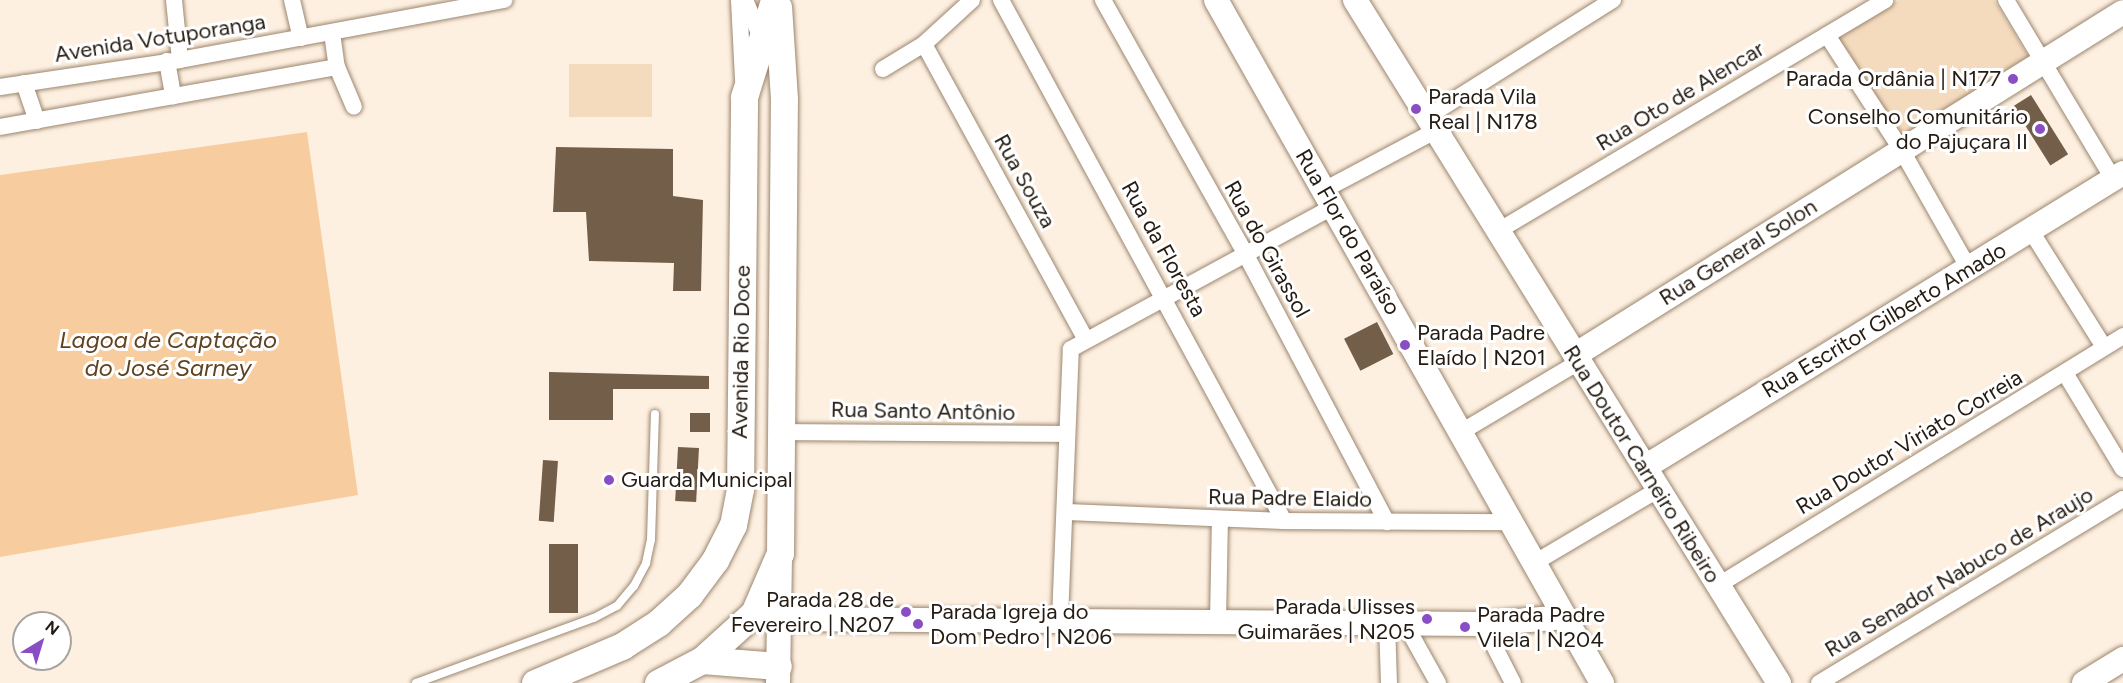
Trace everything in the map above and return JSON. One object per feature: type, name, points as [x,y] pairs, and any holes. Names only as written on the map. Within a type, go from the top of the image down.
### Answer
[{"type":"main road","name":"Avenida Rio Doce","points":[[535,683],[622,646],[658,623],[688,595],[715,560],[733,525],[740,489],[744,97],[776,0]]},
{"type":"main road","name":"Avenida Rio Doce","points":[[658,683],[702,660],[754,613],[780,553],[779,432],[784,99],[776,0]]},
{"type":"main road","points":[[702,660],[778,674]]},
{"type":"street","points":[[173,96],[174,0]]},
{"type":"street","points":[[292,0],[301,38]]},
{"type":"street","name":"Avenida Votuporanga","points":[[0,87],[332,33],[504,0]]},
{"type":"street","name":"Avenida Rio Doce","points":[[738,0],[744,97]]},
{"type":"street","name":"Avenida Rio Doce","points":[[745,0],[784,99]]},
{"type":"street","points":[[883,69],[924,44],[972,0]]},
{"type":"street","name":"Rua da Floresta","points":[[1001,0],[1284,521]]},
{"type":"street","name":"Rua do Girassol","points":[[1103,0],[1245,255],[1387,522]]},
{"type":"street","name":"Rua Flor do Paraíso","points":[[1216,0],[1602,683]]},
{"type":"street","name":"Rua Doutor Carneiro Ribeiro","points":[[1355,0],[1779,683]]},
{"type":"street","points":[[1060,619],[1066,512],[1068,359],[1080,343],[1166,300],[1245,255],[1613,0]]},
{"type":"street","name":"Rua Oto de Alencar","points":[[1498,231],[1885,0]]},
{"type":"street","points":[[2006,0],[2042,62],[2118,176]]},
{"type":"street","name":"Rua General Solon","points":[[1461,432],[1901,149],[2123,12]]},
{"type":"street","points":[[332,33],[337,67],[354,107]]},
{"type":"street","points":[[1827,35],[1901,149],[1968,267]]},
{"type":"street","name":"Rua Souza","points":[[924,44],[1080,343]]},
{"type":"street","points":[[0,127],[337,67]]},
{"type":"street","points":[[24,83],[36,121]]},
{"type":"street","name":"Rua Escritor Gilberto Amado","points":[[1645,467],[2118,176]]},
{"type":"street","points":[[2031,231],[2104,348]]},
{"type":"street","name":"Rua Doutor Viriato Correia","points":[[1717,586],[2123,336]]},
{"type":"street","points":[[2065,373],[2123,469]]},
{"type":"street","name":"Rua Santo Antônio","points":[[779,432],[1067,434]]},
{"type":"street","points":[[1534,563],[1659,489]]},
{"type":"street","name":"Rua Senador Nabuco de Araujo","points":[[1819,683],[2123,499]]},
{"type":"street","name":"Rua Padre Elaido","points":[[1066,512],[1284,521],[1513,522]]},
{"type":"street","points":[[1218,621],[1220,519]]},
{"type":"street","points":[[778,674],[777,619],[780,553]]},
{"type":"street","points":[[777,619],[1060,619],[1483,624],[1565,617]]},
{"type":"street","points":[[1389,683],[1396,623]]},
{"type":"street","points":[[1396,623],[1438,683]]},
{"type":"street","points":[[1483,624],[1513,683]]},
{"type":"street","points":[[2084,683],[2123,659]]},
{"type":"lane","points":[[416,683],[594,618],[623,600],[646,563],[651,540],[655,414]]},
{"type":"shaded area","points":[[1899,0],[1994,0],[2030,59],[1900,139],[1833,41]]},
{"type":"shaded area","points":[[569,64],[652,64],[652,117],[569,117]]},
{"type":"water","name":"Lagoa de Captação do José Sarney","points":[[307,132],[358,495],[0,557],[0,175]]},
{"type":"building","name":"Conselho Comunitário do Pajuçara II","points":[[2031,95],[2068,154],[2050,165],[2013,106]]},
{"type":"building","points":[[556,147],[673,149],[673,196],[703,200],[701,291],[673,291],[674,263],[589,261],[586,212],[553,212]]},
{"type":"building","points":[[1377,322],[1393,354],[1360,371],[1344,339]]},
{"type":"building","points":[[549,372],[709,376],[709,389],[613,389],[613,420],[549,420]]},
{"type":"building","points":[[690,413],[710,413],[710,432],[690,432]]},
{"type":"building","points":[[678,447],[699,448],[696,502],[675,501]]},
{"type":"building","points":[[543,460],[558,461],[554,522],[539,521]]},
{"type":"building","points":[[549,544],[578,544],[578,613],[549,613]]},
{"type":"place","name":"Parada Ordânia | N177","points":[[2013,79]]},
{"type":"place","name":"Parada Vila Real | N178","points":[[1416,109]]},
{"type":"place","name":"Conselho Comunitário do Pajuçara II","points":[[2040,129]]},
{"type":"place","name":"Parada Padre Elaído | N201","points":[[1405,345]]},
{"type":"place","name":"Guarda Municipal","points":[[609,480]]},
{"type":"place","name":"Parada 28 de Fevereiro | N207","points":[[906,612]]},
{"type":"place","name":"Parada Ulisses Guimarães | N205","points":[[1427,619]]},
{"type":"place","name":"Parada Igreja do Dom Pedro | N206","points":[[918,624]]},
{"type":"place","name":"Parada Padre Vilela | N204","points":[[1465,627]]}]
